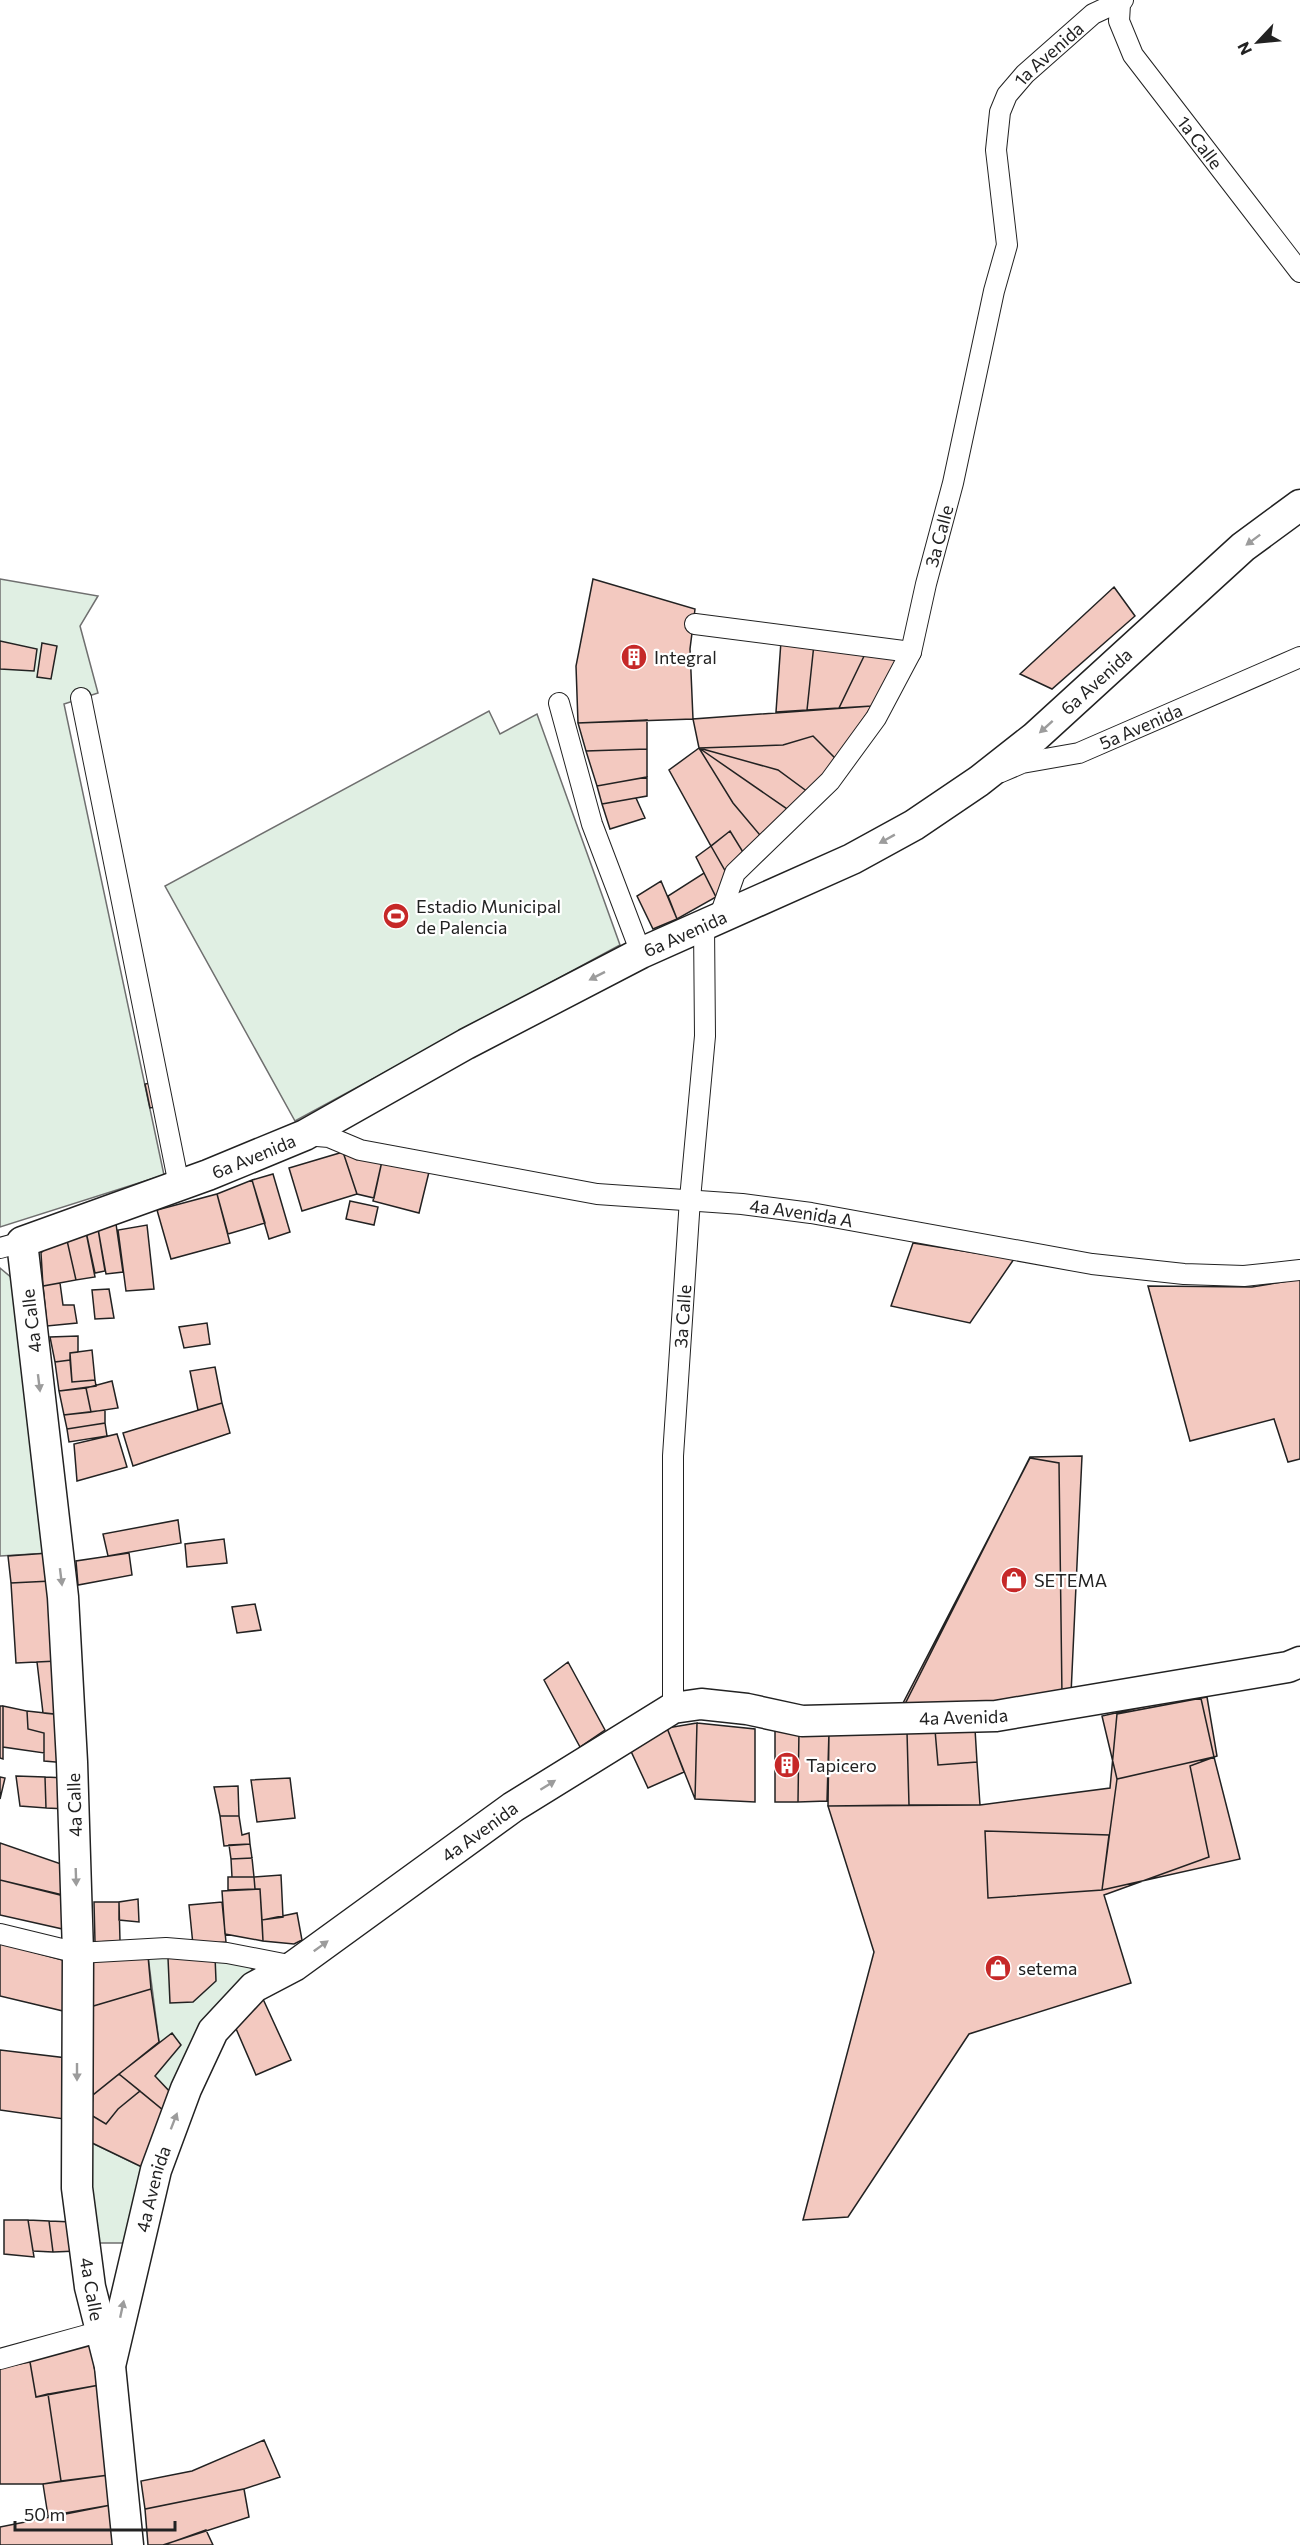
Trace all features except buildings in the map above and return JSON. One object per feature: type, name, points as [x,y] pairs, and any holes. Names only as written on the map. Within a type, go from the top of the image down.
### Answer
[{"type":"main road","name":"6a Avenida","points":[[11,1245],[179,1185],[305,1135],[466,1044],[640,953],[852,859],[914,825],[979,781],[1035,737],[1243,547],[1300,505]]},
{"type":"main road","name":"4a Calle","points":[[11,1245],[63,1597],[72,1762],[78,1953],[77,2188],[90,2286],[100,2335],[110,2366]]},
{"type":"main road","name":"4a Avenida","points":[[128,2545],[110,2366],[156,2170],[186,2090],[213,2031],[254,1987],[294,1965],[513,1807],[673,1708],[701,1704],[747,1709],[802,1721],[996,1716],[1288,1667],[1300,1662]]},
{"type":"street","name":"1a Avenida","points":[[1007,95],[1025,74],[1112,3]]},
{"type":"street","name":"1a Calle","points":[[1112,3],[1133,55],[1300,272]]},
{"type":"street","name":"3a Calle","points":[[673,1708],[673,1456],[712,921],[735,873],[830,781],[876,718],[911,652],[926,584],[953,483],[994,291],[1007,245],[996,150],[1000,112],[1007,95]]},
{"type":"street","points":[[695,624],[911,652]]},
{"type":"street","name":"5a Avenida","points":[[979,781],[1022,764],[1079,753],[1300,657]]},
{"type":"street","points":[[81,698],[179,1185]]},
{"type":"street","points":[[559,703],[592,824],[640,953]]},
{"type":"street","name":"4a Avenida A","points":[[305,1135],[329,1137],[360,1149],[597,1194],[690,1199],[811,1213],[1126,1268],[1184,1274],[1244,1276],[1300,1270]]},
{"type":"street","points":[[0,1935],[78,1953],[166,1948],[227,1953],[294,1965]]},
{"type":"street","points":[[0,2359],[87,2336],[100,2335]]},
{"type":"green space","points":[[0,579],[98,596],[80,626],[98,693],[64,704],[164,1175],[0,1227]]},
{"type":"green space","name":"Estadio Municipal de Palencia","points":[[489,711],[500,734],[537,714],[620,945],[295,1121],[165,886]]},
{"type":"green space","points":[[0,1268],[19,1284],[49,1553],[0,1556]]},
{"type":"green space","points":[[148,1956],[234,1957],[252,1969],[250,1978],[163,2110],[119,2074],[159,2042]]},
{"type":"green space","points":[[88,2141],[146,2169],[128,2243],[94,2243]]},
{"type":"place","name":"Integral","points":[[634,657]]},
{"type":"place","name":"Estadio Municipal de Palencia","points":[[396,916]]},
{"type":"place","name":"SETEMA","points":[[1014,1580]]},
{"type":"place","name":"Tapicero","points":[[787,1765]]},
{"type":"place","name":"setema","points":[[998,1968]]}]
